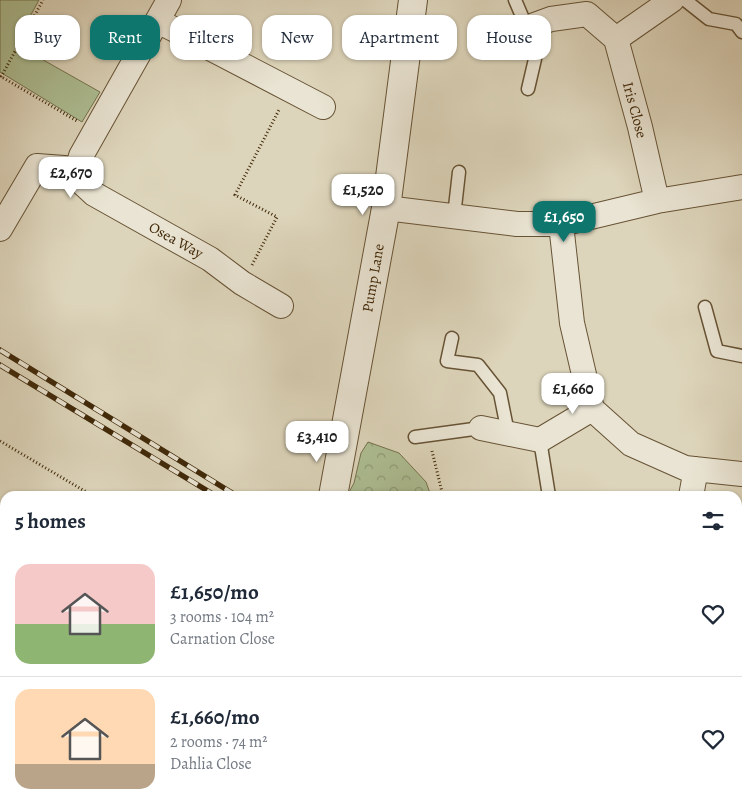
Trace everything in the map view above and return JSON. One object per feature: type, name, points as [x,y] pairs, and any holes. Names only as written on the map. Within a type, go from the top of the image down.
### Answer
[{"type":"street","points":[[160,18],[169,0]]},
{"type":"street","name":"Pump Lane","points":[[334,491],[386,208],[413,0]]},
{"type":"street","points":[[551,19],[587,14],[616,39],[672,0]]},
{"type":"street","points":[[160,23],[323,107]]},
{"type":"street","name":"Iris Close","points":[[616,39],[640,127],[656,201]]},
{"type":"street","points":[[0,230],[37,166],[77,169],[81,156],[136,60]]},
{"type":"street","name":"Osea Way","points":[[77,169],[82,183],[94,194],[210,259],[242,283],[281,306]]},
{"type":"street","points":[[386,208],[517,224],[561,224],[656,201],[742,187]]},
{"type":"street","points":[[561,224],[572,323],[592,409],[631,444],[685,468],[742,474]]},
{"type":"street","points":[[481,428],[540,440],[592,409]]},
{"type":"street","points":[[692,491],[696,469]]},
{"type":"lane","points":[[515,0],[519,15]]},
{"type":"lane","points":[[685,0],[709,20],[736,24],[742,32]]},
{"type":"lane","points":[[528,89],[536,60]]},
{"type":"lane","points":[[454,216],[459,172]]},
{"type":"lane","points":[[705,307],[717,351],[742,356]]},
{"type":"lane","points":[[452,338],[448,361],[478,365],[500,393],[508,433]]},
{"type":"lane","points":[[422,436],[481,428]]},
{"type":"lane","points":[[540,440],[548,491]]},
{"type":"path","points":[[43,0],[0,77],[95,132]]},
{"type":"path","points":[[242,283],[277,217],[235,195],[289,90]]},
{"type":"path","points":[[422,436],[441,491]]},
{"type":"path","points":[[0,441],[85,491]]},
{"type":"green space","points":[[0,0],[39,0],[31,15],[15,15],[15,60],[43,60],[100,92],[82,122],[0,72]]},
{"type":"green space","points":[[368,442],[399,453],[426,482],[429,491],[350,491],[354,483],[361,453]]},
{"type":"railway","points":[[0,350],[229,491]]},
{"type":"railway","points":[[0,365],[208,491]]}]
